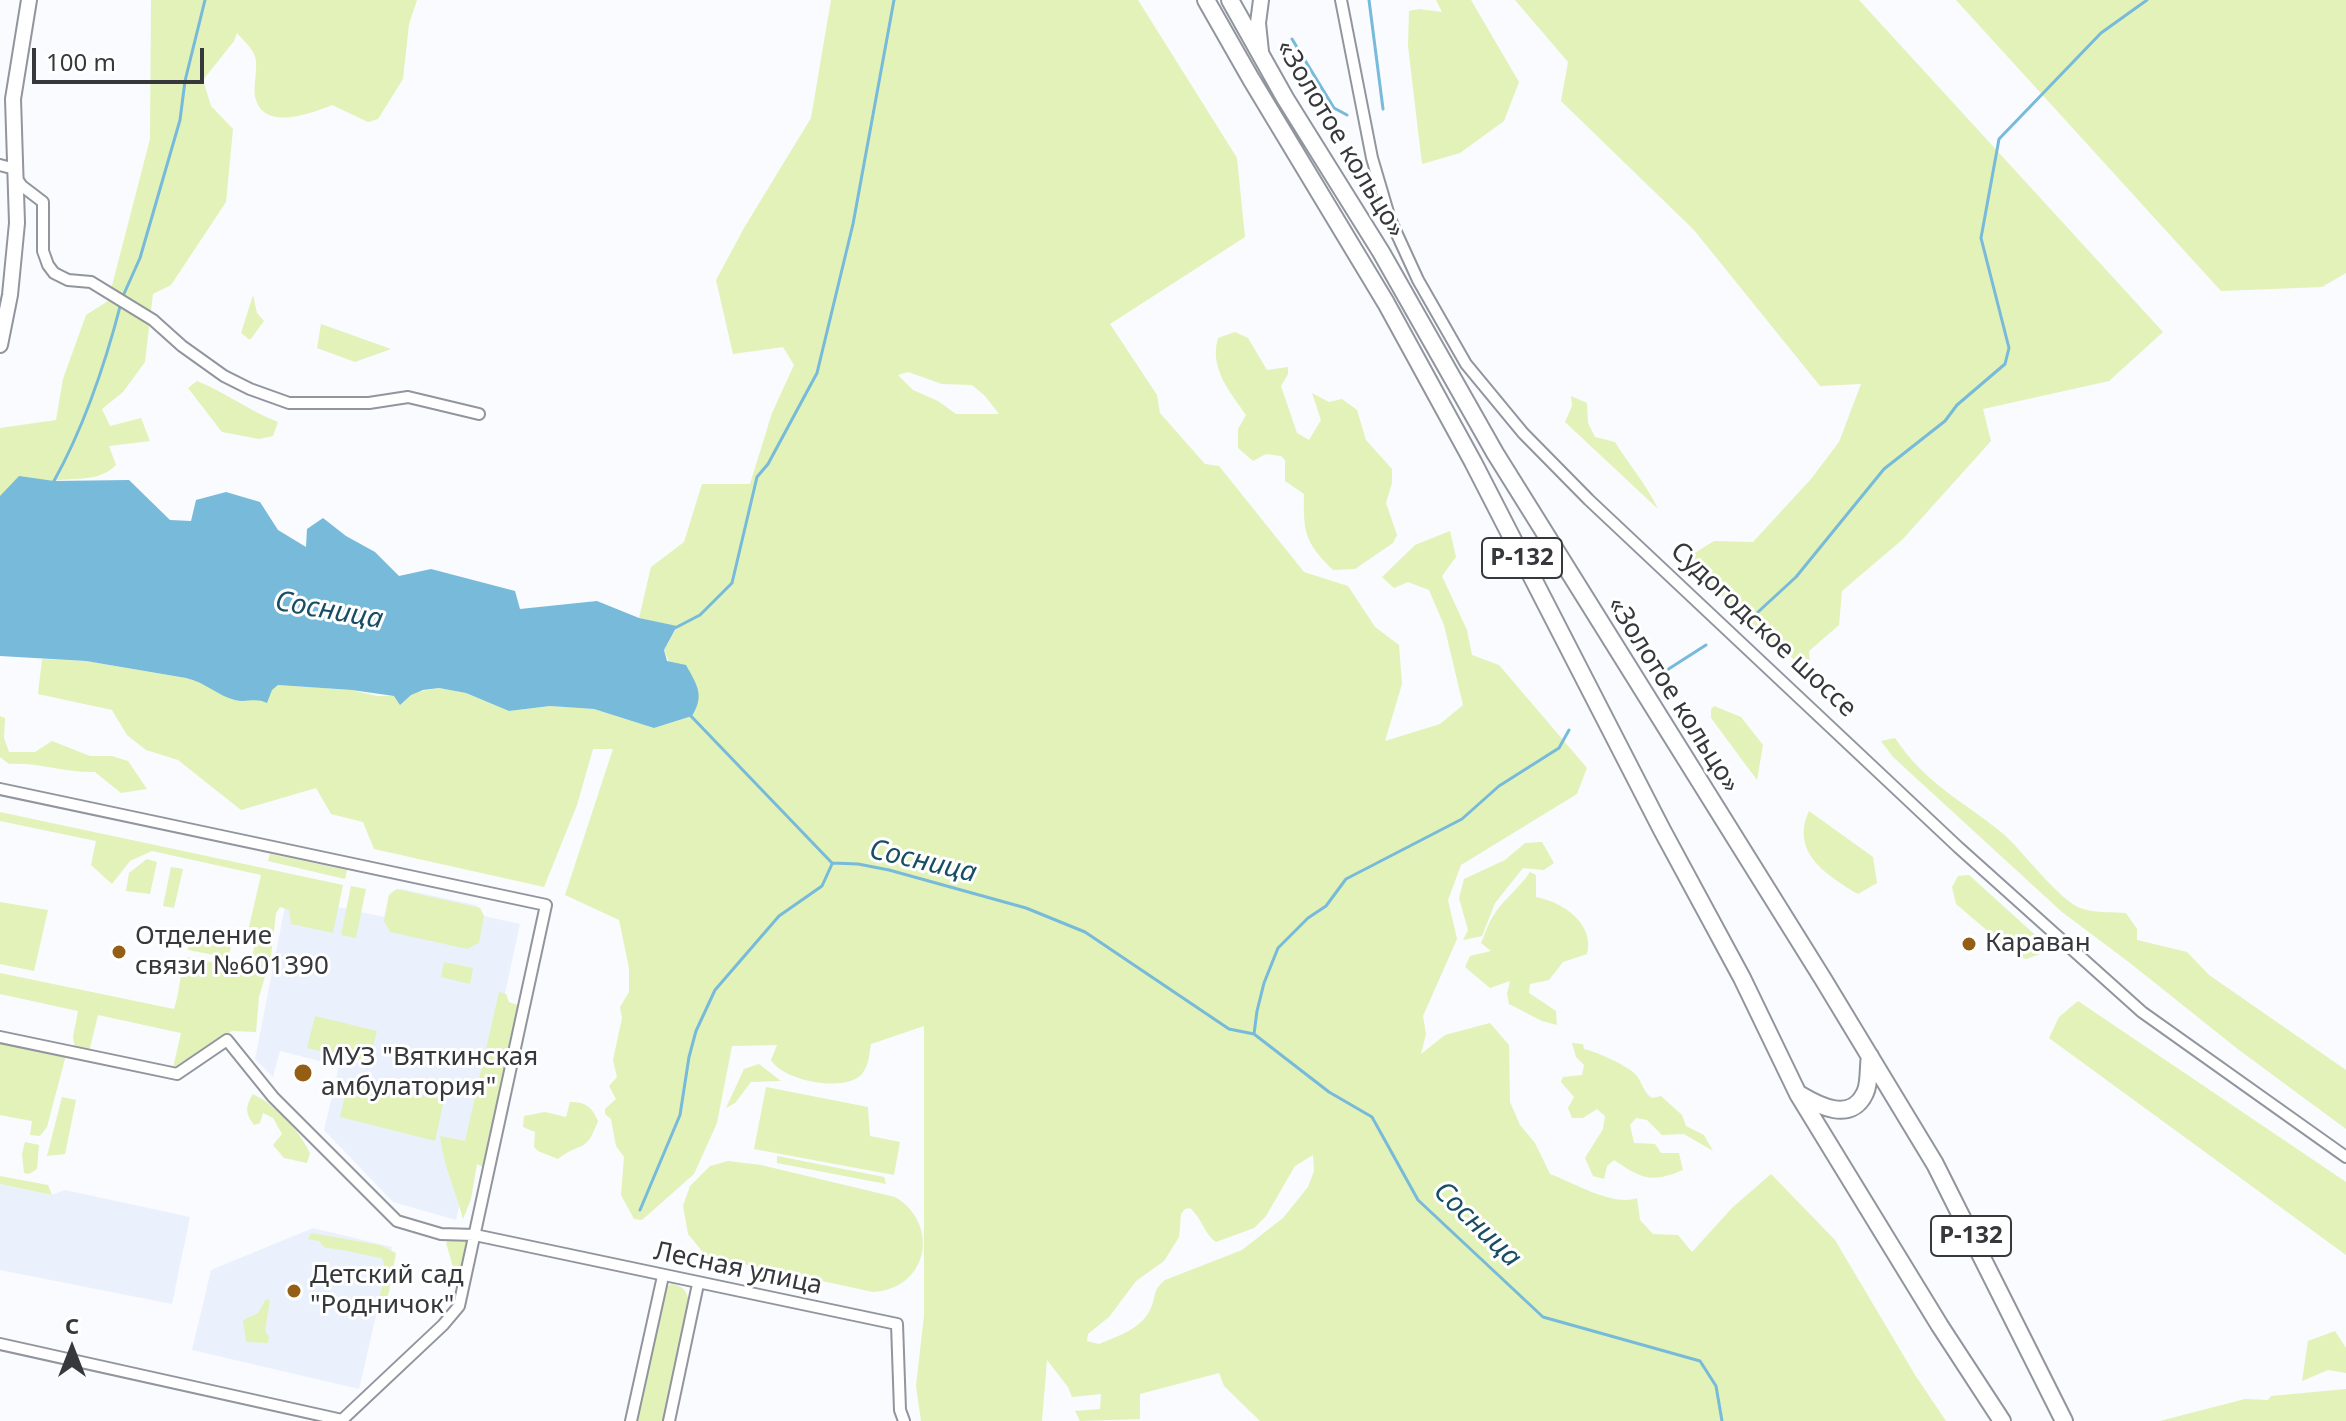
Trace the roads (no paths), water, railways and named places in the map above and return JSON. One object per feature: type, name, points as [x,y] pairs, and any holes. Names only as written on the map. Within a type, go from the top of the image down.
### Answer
[{"type":"main road","name":"«Золотое кольцо»","points":[[1206,0],[1386,303],[1473,462],[1655,817],[1742,978],[1798,1094],[1935,1319],[2002,1421]]},
{"type":"main road","name":"«Золотое кольцо»","points":[[1230,0],[1381,252],[1495,453],[1935,1164],[2064,1421]]},
{"type":"main road","points":[[1798,1094],[1825,1109],[1841,1110],[1855,1106],[1865,1094],[1870,1056]]},
{"type":"street","points":[[0,345],[10,295],[17,223],[10,170],[13,99],[29,0]]},
{"type":"street","points":[[1261,0],[1258,23],[1261,56]]},
{"type":"street","name":"Судогодское шоссе","points":[[1341,0],[1372,158],[1390,219],[1418,280],[1466,364],[1523,433],[1589,500],[2079,957],[2142,1012],[2346,1157]]},
{"type":"street","points":[[10,170],[22,186],[43,202],[43,251],[54,273],[68,280],[91,282],[153,320],[182,346],[224,376],[289,403],[369,403],[408,397],[479,414]]},
{"type":"street","points":[[0,789],[546,905],[459,1306],[443,1325],[342,1420],[0,1344]]},
{"type":"street","name":"Лесная улица","points":[[0,1037],[177,1074],[227,1040],[273,1097],[397,1221],[441,1234],[475,1235],[897,1324],[900,1410],[904,1421]]},
{"type":"street","points":[[631,1421],[663,1276]]},
{"type":"street","points":[[669,1421],[698,1284]]},
{"type":"water","points":[[19,476],[54,481],[129,480],[170,520],[191,521],[196,500],[226,492],[260,502],[278,530],[306,547],[307,529],[323,518],[346,536],[375,552],[399,576],[431,569],[515,591],[520,609],[597,601],[639,618],[677,626],[664,650],[667,661],[686,665],[690,672],[699,696],[696,709],[692,716],[654,728],[594,709],[550,706],[509,711],[466,693],[439,688],[411,695],[400,705],[394,696],[278,685],[272,690],[267,703],[235,700],[186,678],[86,661],[0,656],[0,496]]},
{"type":"waterway","points":[[123,296],[140,258],[180,120],[185,81],[205,0]]},
{"type":"waterway","points":[[675,628],[700,615],[732,583],[757,477],[768,464],[817,373],[853,224],[894,0]]},
{"type":"waterway","points":[[1369,0],[1383,109]]},
{"type":"waterway","points":[[1758,612],[1796,577],[1884,469],[1945,421],[1957,405],[2005,364],[2009,348],[1981,238],[1999,139],[2101,33],[2147,0]]},
{"type":"waterway","points":[[1292,39],[1334,108],[1347,115]]},
{"type":"waterway","points":[[54,481],[93,394],[121,303]]},
{"type":"waterway","points":[[1667,670],[1706,645]]},
{"type":"waterway","name":"Сосница","points":[[689,714],[832,863],[889,870],[1026,908],[1085,932],[1229,1029],[1254,1034],[1329,1092],[1372,1117],[1418,1200],[1543,1317],[1700,1361],[1716,1386],[1722,1421]]},
{"type":"waterway","points":[[1254,1034],[1264,983],[1278,948],[1308,918],[1326,906],[1346,879],[1462,819],[1499,786],[1559,748],[1569,730]]},
{"type":"waterway","points":[[640,1210],[680,1115],[696,1031],[715,990],[779,916],[822,886],[832,864]]},
{"type":"place","name":"Караван","points":[[1969,944]]},
{"type":"place","name":"Отделение связи №601390","points":[[119,952]]},
{"type":"place","name":"МУЗ \"Вяткинская амбулатория\"","points":[[303,1073]]},
{"type":"place","name":"Детский сад \"Родничок\"","points":[[294,1291]]}]
